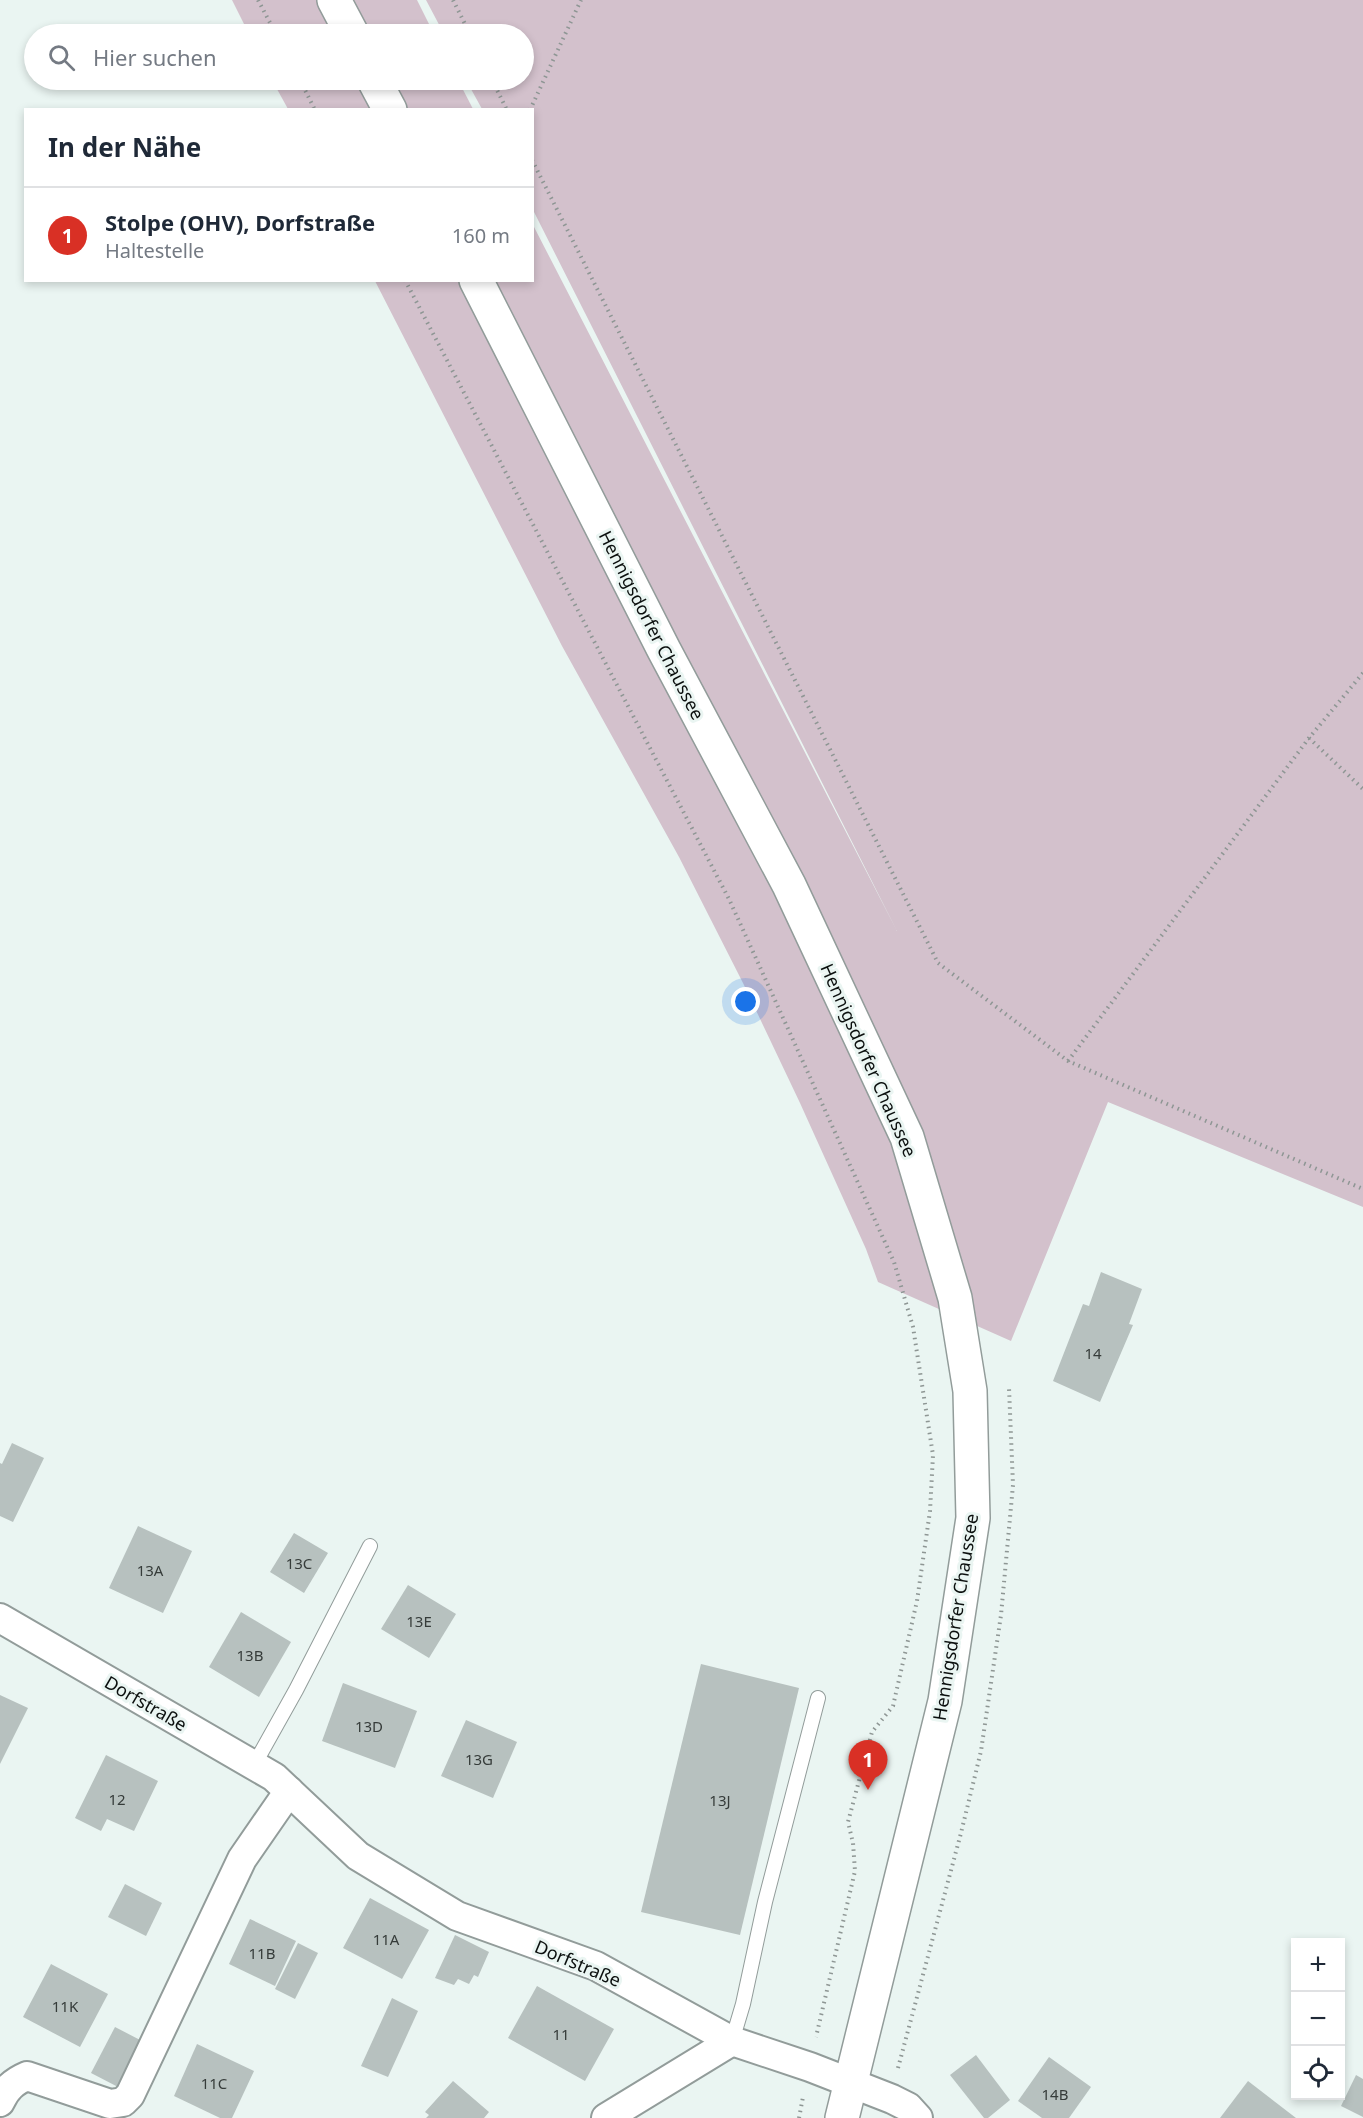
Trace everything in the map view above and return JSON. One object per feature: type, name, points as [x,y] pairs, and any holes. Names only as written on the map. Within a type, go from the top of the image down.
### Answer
[{"type":"main road","points":[[334,0],[347,24]]},
{"type":"main road","points":[[379,90],[389,108]]},
{"type":"main road","name":"Hennigsdorfer Chaussee","points":[[477,282],[664,650],[798,906],[907,1137],[955,1298],[970,1391],[973,1518],[945,1701],[842,2118]]},
{"type":"street","name":"Dorfstraße","points":[[0,1618],[274,1777],[358,1856],[457,1916],[596,1966],[732,2041],[850,2082],[908,2107],[918,2118]]},
{"type":"street","points":[[0,2102],[6,2089],[27,2076],[110,2104],[123,2102],[130,2095],[242,1859],[289,1791]]},
{"type":"street","points":[[606,2118],[732,2041]]},
{"type":"lane","points":[[254,1765],[296,1690],[370,1546]]},
{"type":"lane","points":[[732,2041],[818,1698]]},
{"type":"path","points":[[258,0],[271,24]]},
{"type":"path","points":[[453,0],[465,24]]},
{"type":"path","points":[[531,108],[581,0]]},
{"type":"path","points":[[305,90],[314,108]]},
{"type":"path","points":[[497,90],[506,108]]},
{"type":"path","points":[[534,164],[938,963],[1068,1061],[1363,1189]]},
{"type":"path","points":[[406,282],[729,899],[894,1262],[913,1327],[933,1455],[930,1510],[916,1601],[893,1706],[872,1732],[848,1822],[853,1843],[855,1870],[824,2003]]},
{"type":"path","points":[[1068,1061],[1309,738],[1363,674]]},
{"type":"path","points":[[1309,738],[1363,789]]},
{"type":"shaded area","points":[[232,0],[417,0],[429,24],[244,24]]},
{"type":"shaded area","points":[[426,0],[1363,0],[1363,1207],[1108,1102],[1011,1341],[878,1282],[866,1249],[743,983],[679,857],[562,646],[376,282],[534,282],[534,227],[897,931],[534,212],[534,108],[481,108],[472,90],[534,90],[534,24],[439,24]]},
{"type":"shaded area","points":[[278,90],[463,90],[472,108],[287,108]]},
{"type":"building","points":[[1101,1272],[1142,1289],[1129,1324],[1133,1325],[1100,1402],[1053,1381],[1083,1304],[1089,1306]]},
{"type":"building","points":[[12,1443],[44,1458],[13,1522],[0,1516],[0,1463],[2,1464]]},
{"type":"building","points":[[138,1526],[192,1551],[163,1613],[109,1588]]},
{"type":"building","points":[[294,1533],[328,1553],[304,1593],[270,1572]]},
{"type":"building","points":[[408,1585],[456,1614],[429,1658],[381,1629]]},
{"type":"building","points":[[241,1612],[291,1642],[259,1697],[209,1667]]},
{"type":"building","points":[[701,1664],[799,1688],[740,1935],[641,1912]]},
{"type":"building","points":[[343,1683],[417,1711],[395,1768],[322,1741]]},
{"type":"building","points":[[0,1695],[28,1708],[0,1764]]},
{"type":"building","points":[[466,1720],[517,1742],[493,1798],[441,1776]]},
{"type":"building","points":[[106,1755],[158,1781],[134,1831],[107,1819],[101,1831],[75,1818]]},
{"type":"building","points":[[125,1884],[162,1903],[146,1936],[108,1917]]},
{"type":"building","points":[[370,1898],[429,1930],[402,1979],[343,1948]]},
{"type":"building","points":[[250,1919],[296,1941],[275,1986],[229,1964]]},
{"type":"building","points":[[455,1935],[489,1952],[478,1977],[474,1975],[469,1984],[458,1979],[454,1985],[435,1978]]},
{"type":"building","points":[[298,1943],[318,1953],[295,1999],[275,1989]]},
{"type":"building","points":[[51,1964],[108,1994],[80,2047],[23,2017]]},
{"type":"building","points":[[537,1986],[614,2029],[585,2081],[508,2038]]},
{"type":"building","points":[[392,1998],[418,2011],[388,2077],[361,2066]]},
{"type":"building","points":[[115,2027],[144,2042],[120,2088],[91,2073]]},
{"type":"building","points":[[197,2044],[254,2071],[232,2118],[220,2118],[174,2096]]},
{"type":"building","points":[[976,2055],[1010,2100],[988,2118],[984,2118],[950,2075]]},
{"type":"building","points":[[1049,2057],[1091,2087],[1069,2118],[1042,2118],[1018,2101]]},
{"type":"building","points":[[1356,2075],[1363,2079],[1363,2117],[1341,2106]]},
{"type":"building","points":[[453,2081],[489,2112],[484,2118],[426,2118],[429,2115],[425,2112]]},
{"type":"building","points":[[1248,2081],[1296,2118],[1220,2118]]},
{"type":"place","name":"Stolpe (OHV), Dorfstraße","points":[[868,1790]]}]
